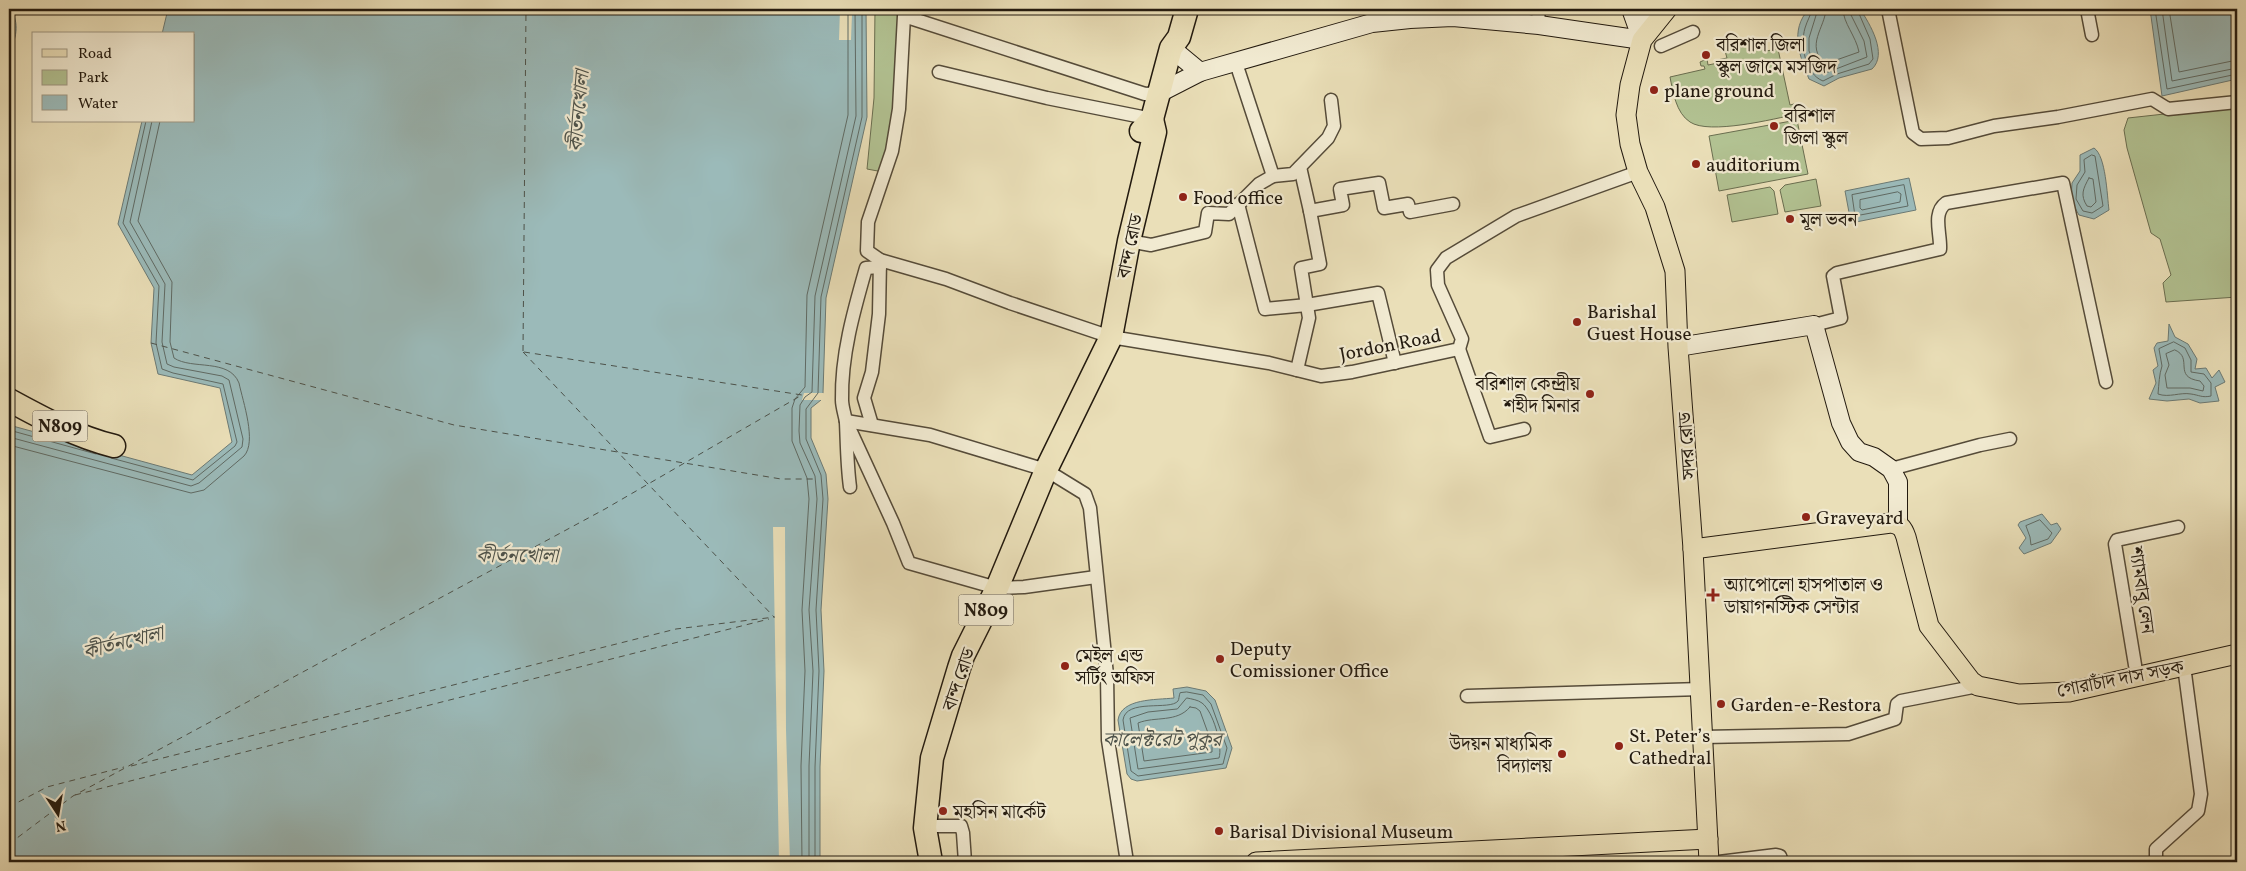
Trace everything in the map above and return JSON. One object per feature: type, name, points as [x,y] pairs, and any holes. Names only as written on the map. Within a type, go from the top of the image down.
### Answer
[{"type":"highway","name":"বান্দ রোড","points":[[1171,48],[1168,35],[1175,9]]},
{"type":"highway","name":"বান্দ রোড","points":[[931,862],[925,826],[932,758],[963,656],[997,588],[1046,470],[1094,369],[1129,241],[1155,132],[1152,120],[1171,48],[1179,37],[1187,9]]},
{"type":"highway","name":"বান্দ রোড","points":[[1104,334],[1141,131],[1152,120]]},
{"type":"highway","name":"N809","points":[[9,400],[44,419],[114,446]]},
{"type":"main road","points":[[1656,44],[1667,9]]},
{"type":"main road","name":"সদর রোড","points":[[1656,44],[1630,85],[1626,115],[1630,144],[1638,172],[1656,206],[1675,271],[1678,347],[1694,549],[1710,862]]},
{"type":"main road","points":[[1694,549],[1891,523],[1898,524],[1903,528],[1906,536],[1929,626],[1978,686]]},
{"type":"main road","name":"গোরাচাঁদ দাস সড়ক","points":[[1978,686],[2019,694],[2069,692],[2237,654]]},
{"type":"main road","points":[[1256,862],[1708,839]]},
{"type":"street","points":[[1631,9],[1656,44]]},
{"type":"street","points":[[1645,9],[1656,44]]},
{"type":"street","points":[[1888,9],[1913,133],[1921,139],[1948,138],[1994,126],[2058,117],[2152,100],[2168,109],[2237,102]]},
{"type":"street","points":[[2087,9],[2092,35]]},
{"type":"street","points":[[872,425],[864,398],[872,372],[879,314],[880,263],[867,251],[868,222],[892,151],[899,109],[904,16],[1145,94],[1159,93],[1200,72],[1372,23],[1453,17],[1539,17],[1656,44],[1693,32]]},
{"type":"street","points":[[1171,48],[1200,72]]},
{"type":"street","points":[[1236,63],[1273,176]]},
{"type":"street","points":[[939,72],[1047,98],[1152,120]]},
{"type":"street","points":[[1129,241],[1151,245],[1205,232],[1208,213],[1229,214],[1259,184],[1273,176],[1293,174],[1328,138],[1334,126],[1331,100]]},
{"type":"street","points":[[1297,370],[1308,318],[1301,268],[1320,264],[1300,167]]},
{"type":"street","name":"Jordon Road","points":[[880,263],[946,279],[1010,303],[1104,334],[1321,376],[1352,372],[1459,349],[1462,339],[1438,285],[1437,270],[1446,258],[1516,216],[1638,172]]},
{"type":"street","points":[[1310,211],[1343,205],[1340,188],[1380,183],[1384,208],[1408,204],[1410,212],[1452,204]]},
{"type":"street","points":[[1678,347],[1814,325],[1841,318],[1833,276],[1837,273],[1940,249],[1938,213],[1946,203],[2063,183],[2106,382]]},
{"type":"street","points":[[1238,204],[1265,309],[1307,305],[1378,293],[1395,363]]},
{"type":"street","points":[[850,487],[846,460],[846,421],[842,394],[845,355],[852,316],[866,268],[880,263]]},
{"type":"street","points":[[1814,325],[1841,423],[1850,442],[1859,452],[1874,457],[1891,469],[1898,482],[1898,524]]},
{"type":"street","points":[[1459,349],[1490,436],[1524,429]]},
{"type":"street","points":[[846,421],[930,435],[1046,470],[1085,494],[1090,508],[1107,676],[1106,720],[1108,740],[1127,862]]},
{"type":"street","points":[[846,421],[894,523],[909,563],[997,588],[1024,587],[1096,578]]},
{"type":"street","points":[[1891,469],[1980,444],[2010,439]]},
{"type":"street","name":"শ্যামবাবু লেন","points":[[2138,676],[2115,544],[2117,540],[2178,526]]},
{"type":"street","points":[[2156,862],[2156,850],[2198,811],[2201,794],[2184,666]]},
{"type":"street","points":[[1703,737],[1848,734],[1895,719],[1897,704],[1901,701],[1978,686]]},
{"type":"street","points":[[1467,696],[1701,689]]},
{"type":"street","points":[[925,826],[961,826],[964,833],[965,862]]},
{"type":"street","points":[[1719,862],[1776,854],[1780,856],[1782,862]]},
{"type":"green space","points":[[875,9],[900,9],[893,113],[883,172],[867,169],[874,98]]},
{"type":"green space","points":[[1764,42],[1766,51],[1778,49],[1790,105],[1794,104],[1797,114],[1742,125],[1712,127],[1699,126],[1685,118],[1678,108],[1670,77],[1705,69],[1704,66],[1701,66],[1700,62],[1707,59],[1708,65],[1718,63],[1717,60],[1727,58],[1725,51]]},
{"type":"green space","points":[[2237,106],[2237,297],[2166,302],[2163,283],[2171,275],[2160,239],[2151,233],[2127,148],[2124,130],[2128,118]]},
{"type":"green space","points":[[1797,120],[1808,174],[1719,191],[1709,136]]},
{"type":"green space","points":[[1816,179],[1821,206],[1785,212],[1780,190],[1785,185]]},
{"type":"green space","points":[[1770,187],[1774,191],[1778,214],[1732,222],[1727,195]]},
{"type":"water","points":[[9,9],[16,23],[16,34],[9,50]]},
{"type":"water","name":"কীর্তনখোলা","points":[[168,9],[866,9],[867,117],[826,298],[823,393],[821,400],[811,408],[811,438],[826,474],[828,499],[821,610],[824,671],[820,767],[820,862],[9,862],[9,425],[192,475],[232,442],[220,388],[158,374],[151,343],[154,288],[118,224],[142,122],[195,122],[195,32],[162,32]]},
{"type":"water","points":[[1809,9],[1860,9],[1876,39],[1878,47],[1876,63],[1872,69],[1839,78],[1824,86],[1809,79],[1802,62],[1798,35],[1799,26]]},
{"type":"water","points":[[2150,9],[2237,9],[2237,79],[2162,96]]},
{"type":"water","points":[[2094,148],[2098,152],[2103,167],[2109,210],[2094,219],[2079,215],[2071,201],[2072,183],[2080,171],[2080,155]]},
{"type":"water","points":[[1909,178],[1916,210],[1851,223],[1845,191]]},
{"type":"water","points":[[2169,324],[2175,337],[2188,344],[2197,359],[2195,369],[2206,368],[2212,378],[2219,370],[2225,382],[2215,387],[2219,401],[2200,403],[2189,399],[2167,401],[2149,399],[2156,383],[2153,370],[2158,366],[2154,348],[2157,343],[2168,341]]},
{"type":"water","points":[[2042,514],[2051,525],[2057,523],[2061,529],[2051,543],[2024,554],[2019,548],[2026,538],[2018,525],[2020,522]]},
{"type":"water","name":"কালেক্টরেট পুকুর","points":[[1187,687],[1206,691],[1215,700],[1232,748],[1226,768],[1137,781],[1131,779],[1127,774],[1118,720],[1121,713],[1125,708],[1140,701],[1174,698],[1173,689]]},
{"type":"pier","points":[[840,9],[866,9],[866,14],[852,14],[851,40],[839,40]]},
{"type":"pier","points":[[804,393],[826,394],[824,400],[802,400]]},
{"type":"pier","points":[[773,527],[785,527],[786,730],[790,862],[779,862]]},
{"type":"ferry route","points":[[523,351],[526,9]]},
{"type":"ferry route","points":[[151,343],[454,425],[781,479],[813,479]]},
{"type":"ferry route","points":[[523,352],[774,617]]},
{"type":"ferry route","points":[[524,352],[802,395]]},
{"type":"ferry route","points":[[9,844],[73,796],[605,509],[802,395]]},
{"type":"ferry route","points":[[131,766],[676,629],[775,617]]},
{"type":"ferry route","points":[[75,795],[769,619]]},
{"type":"ferry route","points":[[9,807],[47,787],[124,767]]},
{"type":"place","name":"বরিশাল জিলা স্কুল জামে মসজিদ","points":[[1706,55]]},
{"type":"place","name":"plane ground","points":[[1654,90]]},
{"type":"place","name":"বরিশাল জিলা স্কুল","points":[[1774,126]]},
{"type":"place","name":"auditorium","points":[[1696,164]]},
{"type":"place","name":"Food office","points":[[1183,197]]},
{"type":"place","name":"মূল ভবন","points":[[1790,219]]},
{"type":"place","name":"Barishal Guest House","points":[[1577,322]]},
{"type":"place","name":"বরিশাল কেন্দ্রীয় শহীদ মিনার","points":[[1590,394]]},
{"type":"place","name":"Graveyard","points":[[1806,517]]},
{"type":"place","name":"অ্যাপোলো হাসপাতাল ও ডায়াগনস্টিক সেন্টার","points":[[1713,595]]},
{"type":"place","name":"Deputy Comissioner Office","points":[[1220,659]]},
{"type":"place","name":"মেইল এন্ড সর্টিং অফিস","points":[[1065,666]]},
{"type":"place","name":"Garden-e-Restora","points":[[1721,704]]},
{"type":"place","name":"St. Peter’s Cathedral","points":[[1619,746]]},
{"type":"place","name":"উদয়ন মাধ্যমিক বিদ্যালয়","points":[[1562,754]]},
{"type":"place","name":"মহসিন মার্কেট","points":[[943,811]]},
{"type":"place","name":"Barisal Divisional Museum","points":[[1219,831]]}]
